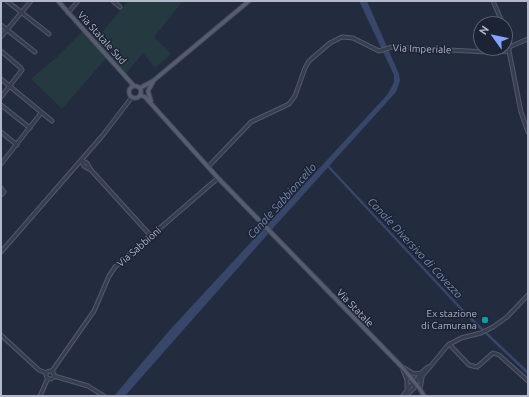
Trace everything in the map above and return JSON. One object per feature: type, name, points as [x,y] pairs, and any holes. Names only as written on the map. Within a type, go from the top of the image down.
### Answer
[{"type":"main road","name":"Via Statale Sud","points":[[58,1],[134,86]]},
{"type":"main road","points":[[140,88],[153,80],[249,1]]},
{"type":"main road","points":[[153,80],[148,92],[156,109]]},
{"type":"main road","points":[[140,88],[134,86],[129,92],[132,97],[137,98],[140,95]]},
{"type":"main road","points":[[140,88],[140,95]]},
{"type":"main road","points":[[140,95],[145,97],[156,109]]},
{"type":"main road","name":"Via Statale","points":[[156,109],[218,178],[402,367],[424,396]]},
{"type":"street","points":[[7,1],[49,34]]},
{"type":"street","points":[[1,37],[31,1]]},
{"type":"street","points":[[68,13],[78,1]]},
{"type":"street","points":[[113,1],[120,7]]},
{"type":"street","points":[[493,1],[500,16]]},
{"type":"street","points":[[1,25],[35,52]]},
{"type":"street","name":"Via Imperiale","points":[[208,167],[250,122],[289,104],[296,92],[307,64],[316,54],[332,42],[342,37],[353,38],[382,51],[389,48],[473,51]]},
{"type":"street","points":[[513,47],[528,39]]},
{"type":"street","points":[[1,51],[22,69],[1,97]]},
{"type":"street","points":[[510,56],[521,112],[528,132]]},
{"type":"street","points":[[1,79],[52,121]]},
{"type":"street","points":[[1,252],[103,136],[132,97]]},
{"type":"street","points":[[1,105],[30,128]]},
{"type":"street","points":[[1,164],[2,159],[17,145],[41,113]]},
{"type":"street","points":[[1,132],[17,145]]},
{"type":"street","points":[[87,163],[88,152]]},
{"type":"street","points":[[81,160],[87,163],[91,170],[152,236]]},
{"type":"street","points":[[81,160],[84,166],[91,170]]},
{"type":"street","points":[[74,169],[84,166]]},
{"type":"street","name":"Via Sabbioni","points":[[52,371],[94,311],[113,270],[218,178]]},
{"type":"street","points":[[1,188],[4,190],[1,195]]},
{"type":"street","points":[[407,390],[450,344],[462,338],[490,329],[508,317],[528,296]]},
{"type":"street","points":[[1,335],[39,370],[46,373],[48,371],[52,371],[54,376]]},
{"type":"street","points":[[450,344],[469,365],[477,367],[493,353],[499,355],[528,382]]},
{"type":"street","points":[[402,367],[414,374],[422,374]]},
{"type":"street","points":[[402,367],[407,380],[407,390],[405,396]]},
{"type":"street","points":[[40,396],[48,378],[46,373]]},
{"type":"street","points":[[405,396],[414,388],[417,387],[420,389],[422,374]]},
{"type":"street","points":[[48,378],[52,378],[54,376],[88,386],[104,396]]},
{"type":"street","points":[[414,382],[414,388]]},
{"type":"shaded area","points":[[128,1],[183,1],[154,37],[171,54],[155,68],[143,53],[124,76],[107,57],[62,109],[31,79],[57,57],[83,31],[94,42]]},
{"type":"water","points":[[359,1],[367,1],[399,74],[400,81],[396,92],[125,396],[114,396],[168,332],[387,95],[394,82],[394,75]]},
{"type":"waterway","name":"Canale Diversivo di Cavezzo","points":[[327,165],[465,313],[528,373]]},
{"type":"place","name":"Ex stazione di Camurana","points":[[485,320]]},
{"type":"water label","name":"Canale Sabbioncello","points":[[282,201]]}]
